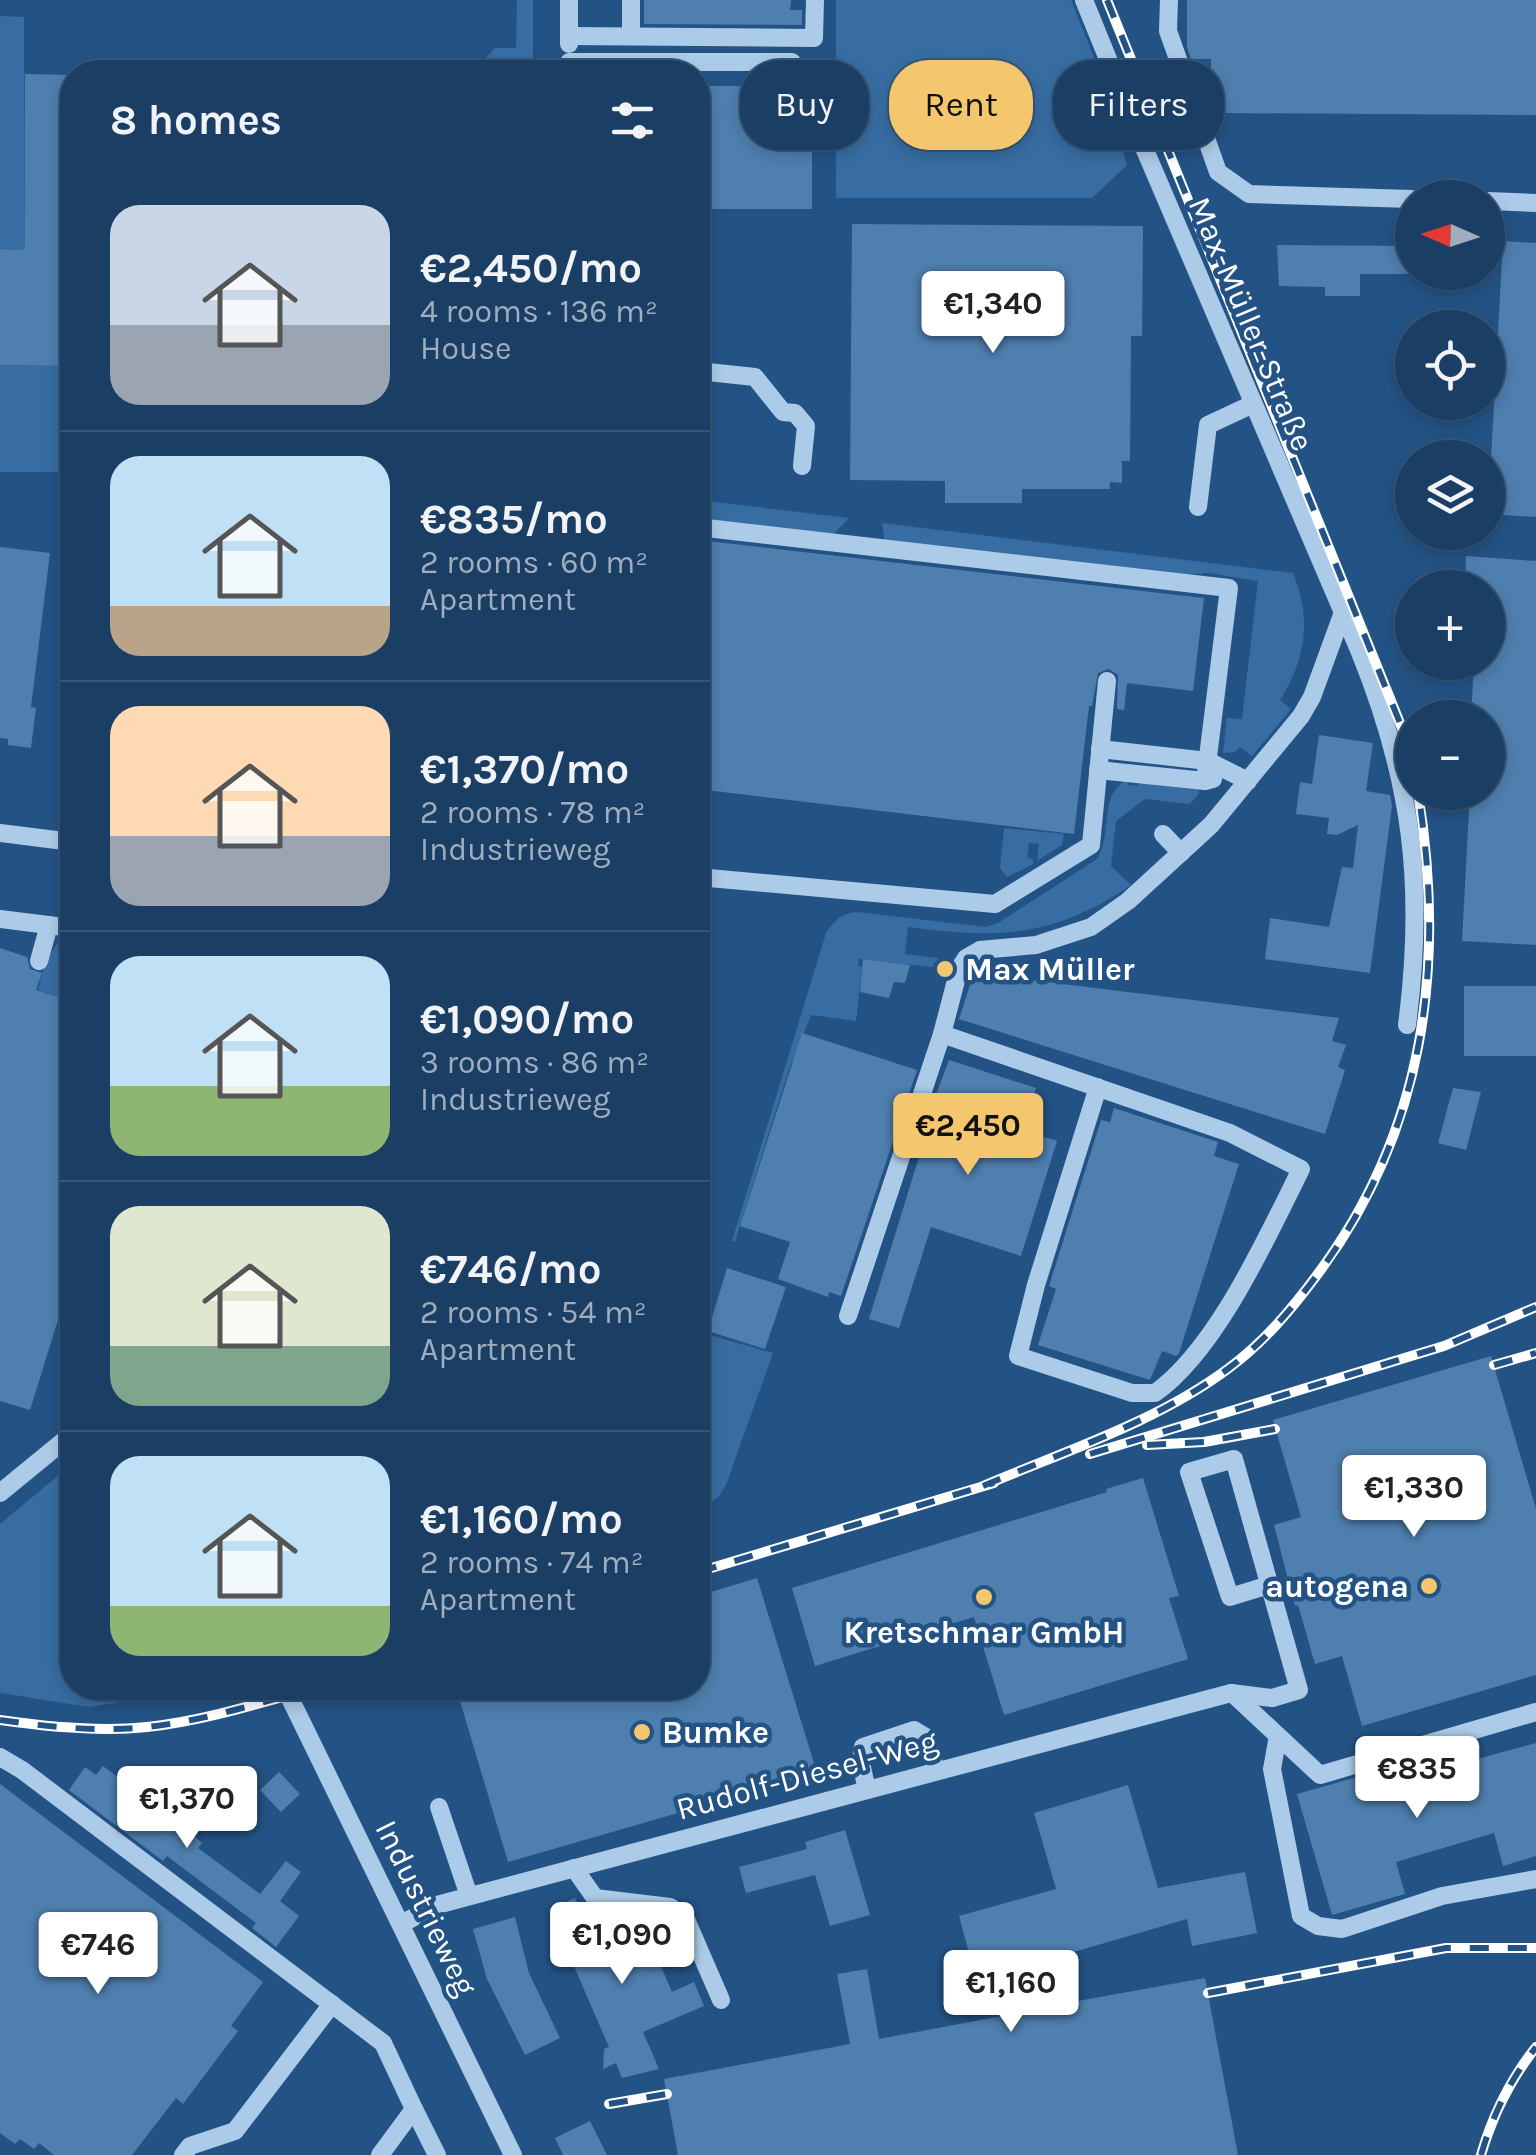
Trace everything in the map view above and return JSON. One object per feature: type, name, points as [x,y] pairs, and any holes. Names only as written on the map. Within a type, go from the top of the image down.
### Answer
[{"type":"street","points":[[569,0],[569,60]]},
{"type":"street","points":[[631,0],[631,36]]},
{"type":"street","points":[[569,36],[814,38],[814,0]]},
{"type":"street","name":"Max-Müller-Straße","points":[[1084,0],[1360,650],[1391,732],[1410,827],[1416,922],[1407,1025]]},
{"type":"street","points":[[1169,0],[1168,31],[1218,172],[1249,194],[1395,198]]},
{"type":"street","points":[[710,64],[740,63]]},
{"type":"street","points":[[1505,202],[1536,203]]},
{"type":"street","points":[[710,372],[755,377],[784,412],[795,413],[806,426],[802,466]]},
{"type":"street","points":[[1198,507],[1208,425],[1253,404]]},
{"type":"street","points":[[710,528],[1229,588],[1205,781]]},
{"type":"street","points":[[848,1316],[966,958],[980,950],[1036,945],[1091,927],[1149,885],[1182,853],[1240,778],[1301,716],[1342,615]]},
{"type":"street","points":[[710,878],[995,904],[1091,844],[1107,681]]},
{"type":"street","points":[[1100,749],[1208,761],[1240,778]]},
{"type":"street","points":[[1098,770],[1205,781],[1240,778]]},
{"type":"street","points":[[0,833],[60,840]]},
{"type":"street","points":[[1163,834],[1182,853]]},
{"type":"street","points":[[0,919],[60,926]]},
{"type":"street","points":[[39,962],[50,925]]},
{"type":"street","points":[[942,1034],[1098,1087],[1230,1133],[1301,1169],[1261,1249],[1194,1359],[1155,1393],[1132,1392],[1018,1356],[1098,1087]]},
{"type":"street","points":[[0,1493],[60,1444]]},
{"type":"street","points":[[1234,1459],[1269,1584],[1230,1597],[1190,1472],[1234,1459]]},
{"type":"street","name":"Rudolf-Diesel-Weg","points":[[401,1924],[436,1905],[1231,1692],[1272,1698],[1299,1690],[1269,1584]]},
{"type":"street","points":[[1231,1692],[1320,1775],[1536,1712]]},
{"type":"street","name":"Industrieweg","points":[[291,1700],[512,2155]]},
{"type":"street","points":[[867,1790],[860,1763],[864,1747],[914,1730],[927,1738],[936,1772]]},
{"type":"street","points":[[1278,1736],[1272,1770],[1301,1916],[1318,1926],[1342,1929],[1442,1896],[1536,1879]]},
{"type":"street","points":[[0,1757],[383,2043],[436,2155]]},
{"type":"street","points":[[440,1806],[470,1896]]},
{"type":"street","points":[[574,1868],[595,1898],[670,1907],[685,1917],[721,2000]]},
{"type":"street","points":[[183,2155],[190,2146],[235,2132],[332,2004]]},
{"type":"street","points":[[380,2155],[411,2102],[426,2087]]},
{"type":"shaded area","points":[[517,0],[533,0],[533,60],[484,60],[495,48],[516,48]]},
{"type":"shaded area","points":[[836,0],[1071,0],[1095,60],[1053,60],[1053,150],[1123,150],[1127,165],[1092,198],[836,198],[836,150],[869,150],[869,60],[836,60]]},
{"type":"shaded area","points":[[0,16],[24,17],[25,250],[0,249]]},
{"type":"shaded area","points":[[0,365],[60,366],[60,472],[0,472]]},
{"type":"shaded area","points":[[710,501],[849,518],[831,537],[710,522]]},
{"type":"shaded area","points":[[882,523],[1293,573],[1304,622],[1301,654],[1280,700],[1291,709],[1252,756],[1240,747],[1235,752],[1223,753],[1227,718],[1242,719],[1258,581],[1208,573],[1164,576],[885,543]]},
{"type":"shaded area","points":[[1128,780],[1128,785],[1138,786],[1139,780],[1198,787],[1199,794],[1189,804],[1145,799],[1116,821],[1111,866],[1131,885],[1076,916],[1024,930],[970,933],[908,927],[905,954],[944,959],[949,969],[859,959],[858,966],[862,967],[856,1021],[811,1015],[732,1241],[826,933],[832,924],[857,912],[986,927],[998,923],[1097,859],[1109,804],[1119,786]]},
{"type":"shaded area","points":[[1004,828],[1064,834],[1062,845],[1037,861],[1039,844],[1029,843],[1027,858],[1033,859],[1033,864],[1007,877],[1000,868]]},
{"type":"shaded area","points":[[60,939],[60,997],[38,990],[45,963]]},
{"type":"shaded area","points":[[710,1335],[773,1353],[719,1496],[710,1503]]},
{"type":"shaded area","points":[[60,1474],[60,1700],[132,1700],[89,1707],[0,1693],[0,1524]]},
{"type":"building","points":[[644,0],[791,0],[790,10],[802,10],[802,25],[644,24]]},
{"type":"building","points":[[1187,0],[1536,0],[1536,115],[1224,113],[1224,60],[1191,59],[1187,47]]},
{"type":"building","points":[[25,74],[60,75],[60,366],[0,365],[0,249],[25,250]]},
{"type":"building","points":[[710,86],[740,86],[740,150],[812,150],[812,209],[710,209]]},
{"type":"building","points":[[852,224],[1143,226],[1142,336],[1131,336],[1130,461],[1122,461],[1122,483],[1110,482],[1110,489],[1022,489],[1022,503],[945,503],[945,481],[850,480]]},
{"type":"building","points":[[1505,241],[1536,243],[1536,517],[1505,515],[1505,440],[1492,440],[1493,420],[1505,420],[1505,310],[1499,310],[1500,290],[1505,290]]},
{"type":"building","points":[[1277,245],[1395,246],[1395,274],[1360,274],[1360,296],[1325,296],[1325,287],[1279,286]]},
{"type":"building","points":[[710,541],[1204,598],[1193,691],[1127,683],[1124,710],[1117,709],[1118,675],[1109,669],[1098,673],[1089,706],[1074,834],[710,790]]},
{"type":"building","points":[[0,547],[50,553],[31,707],[36,708],[31,748],[8,745],[8,739],[0,738]]},
{"type":"building","points":[[1466,556],[1536,561],[1536,945],[1462,941],[1469,810],[1505,810],[1505,700],[1472,700],[1473,680],[1505,680],[1505,570],[1466,570]]},
{"type":"building","points":[[1319,735],[1373,743],[1366,791],[1390,795],[1392,806],[1370,973],[1265,959],[1270,918],[1329,927],[1342,867],[1353,868],[1358,825],[1337,835],[1327,834],[1329,818],[1296,814],[1300,782],[1312,784]]},
{"type":"building","points":[[0,948],[27,957],[30,969],[42,973],[36,990],[60,997],[60,1314],[30,1410],[0,1401]]},
{"type":"building","points":[[863,959],[910,965],[905,983],[894,982],[889,998],[860,992]]},
{"type":"building","points":[[974,973],[1339,1018],[1332,1041],[1346,1045],[1338,1067],[1345,1070],[1325,1134],[959,1019]]},
{"type":"building","points":[[1464,986],[1536,986],[1536,1056],[1464,1056]]},
{"type":"building","points":[[802,1033],[917,1070],[841,1296],[829,1292],[828,1297],[778,1279],[790,1242],[740,1226]]},
{"type":"building","points":[[949,1060],[1036,1088],[1023,1130],[1057,1141],[1021,1256],[931,1227],[899,1328],[869,1319],[927,1131],[923,1130]]},
{"type":"building","points":[[1453,1088],[1481,1092],[1466,1150],[1438,1143]]},
{"type":"building","points":[[1114,1108],[1218,1142],[1214,1156],[1239,1164],[1179,1353],[1176,1356],[1162,1351],[1150,1380],[1038,1345],[1056,1289],[1049,1286],[1101,1120],[1110,1122]]},
{"type":"building","points":[[727,1268],[786,1287],[765,1349],[710,1332]]},
{"type":"building","name":"autogena","points":[[1491,1356],[1536,1509],[1536,1675],[1362,1726],[1342,1656],[1315,1664],[1298,1605],[1295,1606],[1274,1525],[1301,1517],[1273,1420]]},
{"type":"building","name":"Kretschmar GmbH","points":[[1143,1478],[1179,1596],[1169,1598],[1188,1659],[1004,1715],[974,1617],[815,1666],[792,1588]]},
{"type":"building","name":"Bumke","points":[[757,1578],[817,1773],[508,1862],[460,1700],[710,1700],[710,1592]]},
{"type":"building","points":[[1536,1743],[1536,1856],[1503,1866],[1494,1833],[1396,1862],[1405,1894],[1332,1915],[1297,1794],[1414,1761],[1418,1775]]},
{"type":"building","points":[[103,1766],[187,1829],[202,1843],[198,1848],[260,1894],[286,1861],[301,1872],[280,1901],[299,1916],[276,1947],[252,1928],[256,1923],[167,1856],[163,1861],[69,1790],[85,1767],[96,1775]]},
{"type":"building","points":[[279,1772],[300,1794],[281,1812],[260,1790]]},
{"type":"building","points":[[0,1784],[263,1982],[231,2026],[238,2031],[183,2104],[176,2098],[132,2155],[54,2155],[39,2143],[34,2149],[20,2139],[15,2144],[0,2133]]},
{"type":"building","points":[[1128,1785],[1158,1888],[1245,1872],[1257,1933],[1192,1946],[1187,1919],[1060,1956],[1072,2002],[1205,1978],[1238,2155],[678,2155],[664,2079],[850,2044],[837,1974],[867,1969],[879,2039],[1044,2008],[1033,1962],[976,1978],[959,1916],[1056,1889],[1034,1813]]},
{"type":"building","points":[[845,1830],[870,1915],[830,1926],[815,1875],[746,1893],[739,1867],[807,1849],[805,1842]]},
{"type":"building","points":[[575,1898],[581,1912],[590,1909],[605,1944],[644,1927],[672,1992],[694,1982],[704,2006],[643,2032],[659,2069],[622,2078],[616,2063],[603,2069],[604,2049],[609,2047],[549,1909]]},
{"type":"building","points":[[515,1917],[529,1973],[560,2038],[525,2055],[487,1979],[473,1929]]},
{"type":"building","points":[[590,2121],[607,2155],[563,2155],[555,2138]]},
{"type":"railway","points":[[1107,0],[1395,711]]},
{"type":"railway","points":[[983,1486],[1141,1420],[1229,1368],[1287,1313],[1353,1220],[1382,1163],[1404,1105],[1418,1045],[1427,983],[1429,921],[1420,810]]},
{"type":"railway","points":[[1090,1454],[1444,1346],[1536,1307]]},
{"type":"railway","points":[[1494,1365],[1536,1353]]},
{"type":"railway","points":[[1147,1445],[1204,1442],[1275,1429]]},
{"type":"railway","points":[[710,1568],[994,1483]]},
{"type":"railway","points":[[0,1720],[74,1728],[147,1727],[269,1700]]},
{"type":"railway","points":[[1208,1993],[1446,1948],[1536,1948]]},
{"type":"railway","points":[[1481,2155],[1503,2098],[1536,2047]]},
{"type":"railway","points":[[609,2104],[667,2094]]},
{"type":"place","name":"Max Müller","points":[[945,969]]},
{"type":"place","name":"autogena","points":[[1429,1586]]},
{"type":"place","name":"Kretschmar GmbH","points":[[984,1597]]},
{"type":"place","name":"Bumke","points":[[642,1732]]}]
